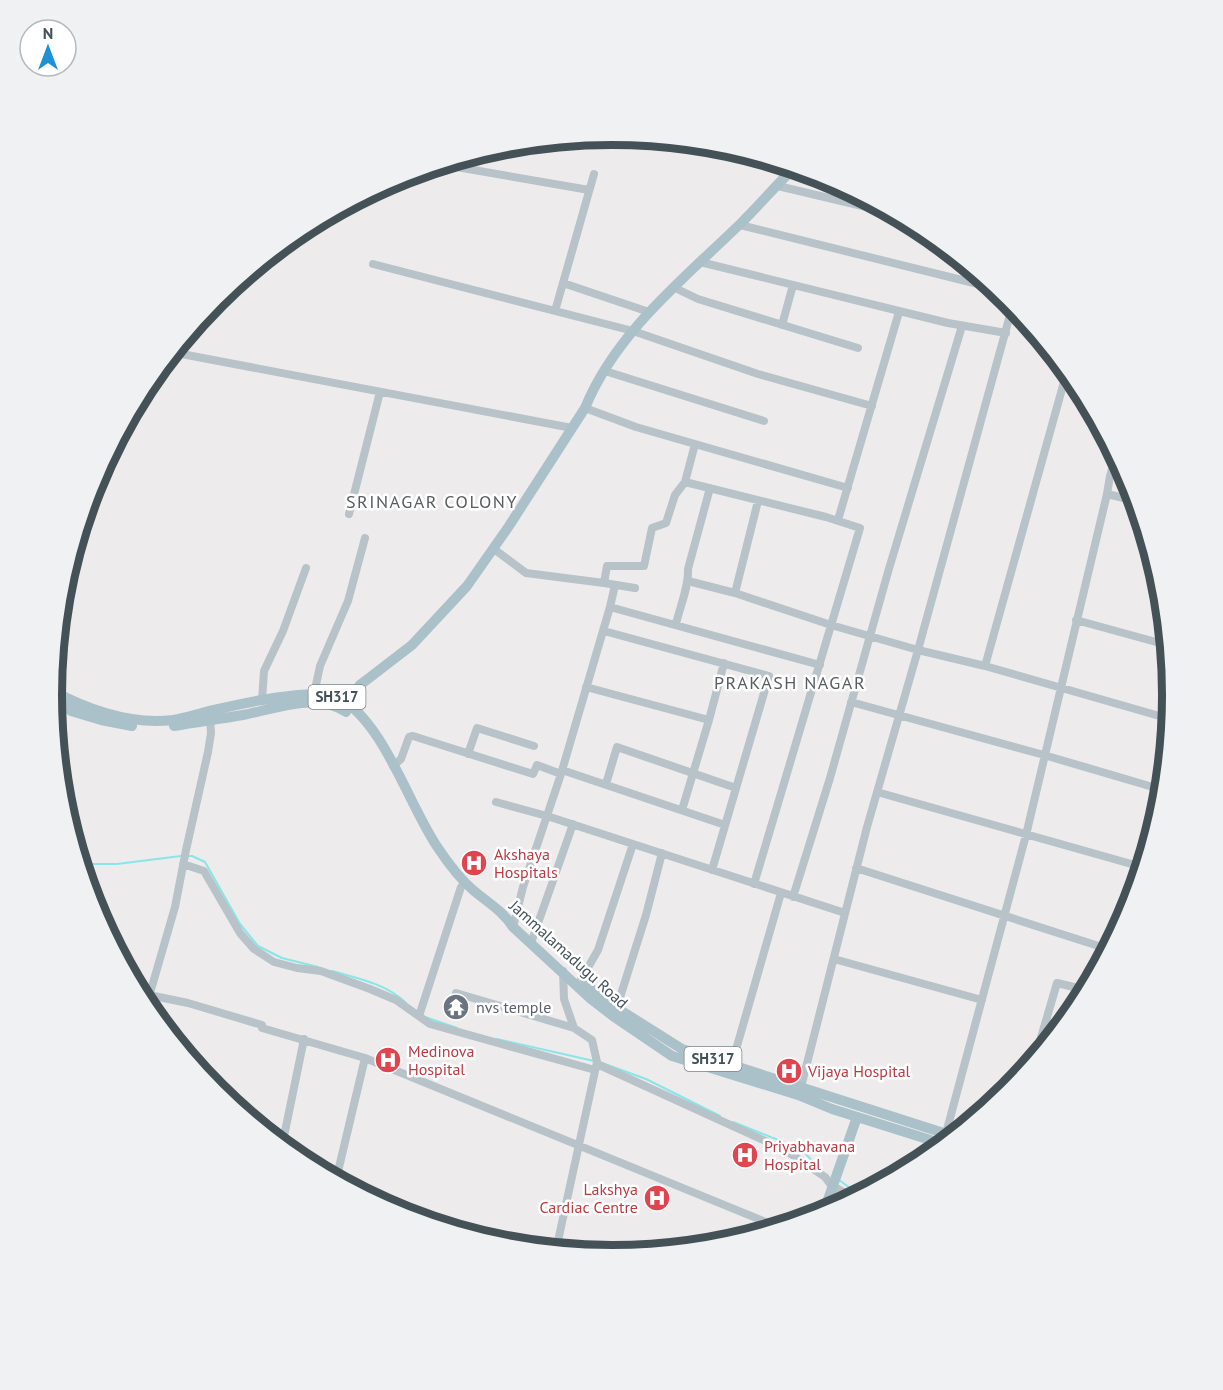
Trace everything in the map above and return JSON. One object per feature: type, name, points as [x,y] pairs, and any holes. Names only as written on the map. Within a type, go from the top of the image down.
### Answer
[{"type":"main road","points":[[344,706],[360,685],[412,645],[435,623],[467,586],[494,549],[585,408],[592,391],[633,331],[649,312],[740,225],[788,174]]},
{"type":"main road","name":"Jammalamadugu Road","points":[[210,715],[262,701],[276,703],[314,694],[337,697],[380,739],[425,828],[451,866],[471,889],[511,922],[563,971],[672,1056],[730,1070],[799,1092],[857,1117],[937,1138]]},
{"type":"main road","points":[[62,696],[116,720]]},
{"type":"main road","points":[[62,705],[70,711],[168,728],[210,715],[276,703],[320,703],[344,706],[374,743],[423,837],[440,863],[461,887],[503,922],[511,922]]},
{"type":"main road","name":"SH317","points":[[531,940],[580,982]]},
{"type":"main road","name":"SH317","points":[[799,1092],[937,1137]]},
{"type":"main road","points":[[827,1201],[857,1117]]},
{"type":"street","points":[[458,167],[589,190]]},
{"type":"street","points":[[555,311],[594,174]]},
{"type":"street","points":[[778,186],[862,206]]},
{"type":"street","points":[[740,225],[977,284]]},
{"type":"street","points":[[700,262],[899,312],[1006,333]]},
{"type":"street","points":[[373,264],[633,331],[758,374],[872,406]]},
{"type":"street","points":[[563,284],[649,312]]},
{"type":"street","points":[[782,325],[793,285]]},
{"type":"street","points":[[675,288],[698,299],[858,348]]},
{"type":"street","points":[[838,520],[899,312]]},
{"type":"street","points":[[799,1092],[856,868],[1010,316]]},
{"type":"street","points":[[793,897],[962,326]]},
{"type":"street","points":[[180,354],[572,428]]},
{"type":"street","points":[[605,371],[764,421]]},
{"type":"street","points":[[985,666],[1064,382]]},
{"type":"street","points":[[350,514],[380,392]]},
{"type":"street","points":[[585,408],[636,427],[848,488]]},
{"type":"street","points":[[604,583],[607,566],[644,566],[652,528],[666,523],[675,495],[685,482],[694,444]]},
{"type":"street","points":[[949,1129],[1026,835],[1112,468]]},
{"type":"street","points":[[685,482],[838,520],[860,528],[754,884]]},
{"type":"street","points":[[676,624],[710,488]]},
{"type":"street","points":[[1107,494],[1125,498]]},
{"type":"street","points":[[735,593],[758,501]]},
{"type":"street","points":[[314,694],[320,666],[348,601],[365,538]]},
{"type":"street","points":[[494,549],[526,573],[635,588]]},
{"type":"street","points":[[262,701],[264,671],[283,631],[306,567]]},
{"type":"street","points":[[688,581],[735,593],[831,625],[918,650],[985,666],[1161,716]]},
{"type":"street","points":[[511,922],[562,772],[604,631],[615,585]]},
{"type":"street","points":[[610,607],[820,665]]},
{"type":"street","points":[[1076,620],[1159,643]]},
{"type":"street","points":[[604,631],[768,676],[712,870]]},
{"type":"street","points":[[682,810],[724,663]]},
{"type":"street","points":[[586,687],[709,720]]},
{"type":"street","points":[[851,702],[1154,787]]},
{"type":"street","points":[[148,992],[175,907],[206,763],[211,733],[210,715]]},
{"type":"street","points":[[468,753],[477,728],[534,746]]},
{"type":"street","points":[[393,766],[401,759],[410,736],[533,774],[537,765],[606,784],[725,825]]},
{"type":"street","points":[[606,784],[617,747],[736,788]]},
{"type":"street","points":[[877,792],[1134,864]]},
{"type":"street","points":[[496,802],[633,843],[845,913]]},
{"type":"street","points":[[531,940],[573,824]]},
{"type":"street","points":[[580,982],[598,950],[633,843]]},
{"type":"street","points":[[615,1012],[646,915],[662,853]]},
{"type":"street","points":[[184,858],[204,871],[235,924],[254,949],[274,962],[321,971],[370,989],[396,1000],[430,1024],[596,1067],[785,1150],[845,1193]]},
{"type":"street","points":[[856,868],[1100,947]]},
{"type":"street","points":[[419,1016],[461,887]]},
{"type":"street","points":[[730,1070],[781,893]]},
{"type":"street","points":[[834,959],[982,1000]]},
{"type":"street","points":[[563,971],[564,999],[574,1028]]},
{"type":"street","points":[[1041,1039],[1057,983],[1077,988]]},
{"type":"street","points":[[456,993],[574,1028],[592,1040],[596,1067],[558,1242]]},
{"type":"street","points":[[154,1001],[188,1003],[262,1025],[262,1028],[365,1058],[766,1222]]},
{"type":"street","points":[[284,1136],[304,1039]]},
{"type":"street","points":[[338,1172],[365,1058]]},
{"type":"waterway","points":[[88,864],[117,864],[181,856]]},
{"type":"waterway","points":[[187,856],[205,862],[240,924],[258,946],[282,958],[318,967]]},
{"type":"waterway","points":[[332,971],[381,986],[406,1003]]},
{"type":"waterway","points":[[425,1017],[457,1028]]},
{"type":"waterway","points":[[497,1039],[594,1061]]},
{"type":"waterway","points":[[602,1063],[646,1079],[720,1116]]},
{"type":"waterway","points":[[733,1122],[801,1149],[821,1170]]},
{"type":"waterway","points":[[839,1180],[852,1189]]},
{"type":"place","name":"Akshaya Hospitals","points":[[474,863]]},
{"type":"place","name":"nvs temple","points":[[456,1007]]},
{"type":"place","name":"Medinova Hospital","points":[[388,1060]]},
{"type":"place","name":"Vijaya Hospital","points":[[789,1071]]},
{"type":"place","name":"Priyabhavana Hospital","points":[[745,1155]]},
{"type":"place","name":"Lakshya Cardiac Centre","points":[[657,1198]]},
{"type":"district","name":"SRINAGAR COLONY","points":[[432,502]]},
{"type":"district","name":"PRAKASH NAGAR","points":[[790,683]]}]
